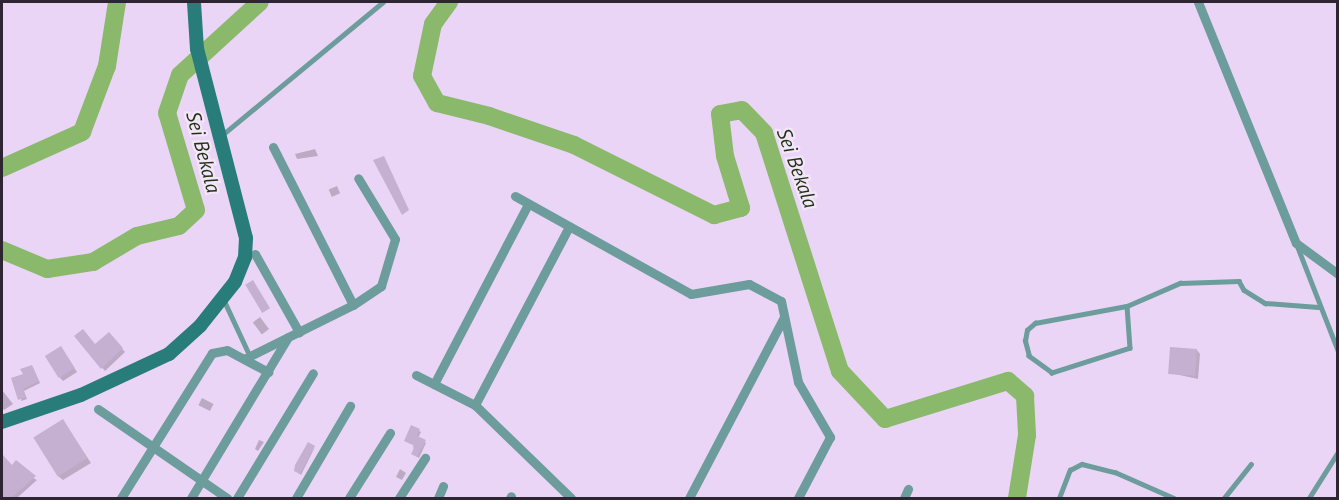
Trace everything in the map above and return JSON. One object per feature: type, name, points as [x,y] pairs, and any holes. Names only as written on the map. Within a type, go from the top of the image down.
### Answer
[{"type":"main road","points":[[2,422],[81,395],[169,354],[224,300],[245,257],[246,238],[217,139],[194,38],[194,2]]},
{"type":"street","points":[[1198,2],[1296,243],[1338,274]]},
{"type":"street","points":[[273,147],[353,305]]},
{"type":"street","points":[[248,357],[353,305],[381,286],[395,239],[358,177]]},
{"type":"street","points":[[515,196],[691,294],[749,284],[781,301],[798,382],[830,437],[798,498]]},
{"type":"street","points":[[434,384],[528,204]]},
{"type":"street","points":[[475,405],[569,227]]},
{"type":"street","points":[[255,254],[299,332]]},
{"type":"street","points":[[690,498],[784,317]]},
{"type":"street","points":[[191,498],[288,337]]},
{"type":"street","points":[[121,498],[212,353],[221,350],[248,357],[268,372]]},
{"type":"street","points":[[237,498],[313,373]]},
{"type":"street","points":[[416,375],[475,405],[572,498]]},
{"type":"street","points":[[296,498],[351,406]]},
{"type":"street","points":[[98,409],[153,450],[227,498]]},
{"type":"street","points":[[349,498],[390,433]]},
{"type":"street","points":[[399,498],[425,458]]},
{"type":"street","points":[[438,498],[443,486]]},
{"type":"lane","points":[[217,139],[383,2]]},
{"type":"lane","points":[[1296,243],[1318,307],[1338,350]]},
{"type":"lane","points":[[1127,306],[1130,348],[1052,373],[1029,356],[1025,340],[1035,323],[1127,306],[1180,283],[1232,279],[1239,281],[1244,290],[1265,303],[1318,307]]},
{"type":"lane","points":[[224,300],[248,357]]},
{"type":"lane","points":[[1309,498],[1338,452]]},
{"type":"lane","points":[[1059,498],[1070,470],[1082,464],[1115,472],[1174,498]]},
{"type":"lane","points":[[1224,498],[1251,464]]},
{"type":"building","points":[[384,156],[409,210],[402,215],[373,160]]},
{"type":"building","points":[[253,280],[270,308],[262,313],[245,285]]},
{"type":"building","points":[[83,329],[95,344],[109,332],[123,348],[101,369],[74,336]]},
{"type":"building","points":[[61,346],[75,368],[59,378],[45,356]]},
{"type":"building","points":[[1170,347],[1197,349],[1195,376],[1168,374]]},
{"type":"building","points":[[32,365],[39,381],[23,389],[26,397],[18,400],[11,378],[23,374],[20,369]]},
{"type":"building","points":[[63,419],[87,458],[58,477],[33,438]]},
{"type":"building","points":[[411,425],[420,429],[417,436],[426,440],[417,457],[411,454],[415,446],[404,441]]},
{"type":"building","points":[[308,442],[315,446],[300,474],[294,471],[295,465]]},
{"type":"building","points":[[2,454],[12,465],[16,460],[36,476],[11,498],[2,498]]},
{"type":"waterway","name":"Sei Bekala","points":[[2,168],[82,132],[107,66],[117,2]]},
{"type":"waterway","name":"Sei Bekala","points":[[2,250],[47,269],[93,262],[137,236],[179,226],[196,210],[167,113],[180,75],[260,2]]},
{"type":"waterway","name":"Sei Bekala","points":[[449,2],[433,24],[422,76],[437,103],[489,116],[574,145],[714,215],[741,208],[725,156],[720,114],[742,110],[764,133],[840,371],[885,419],[1008,381],[1025,396],[1027,435],[1017,498]]}]
